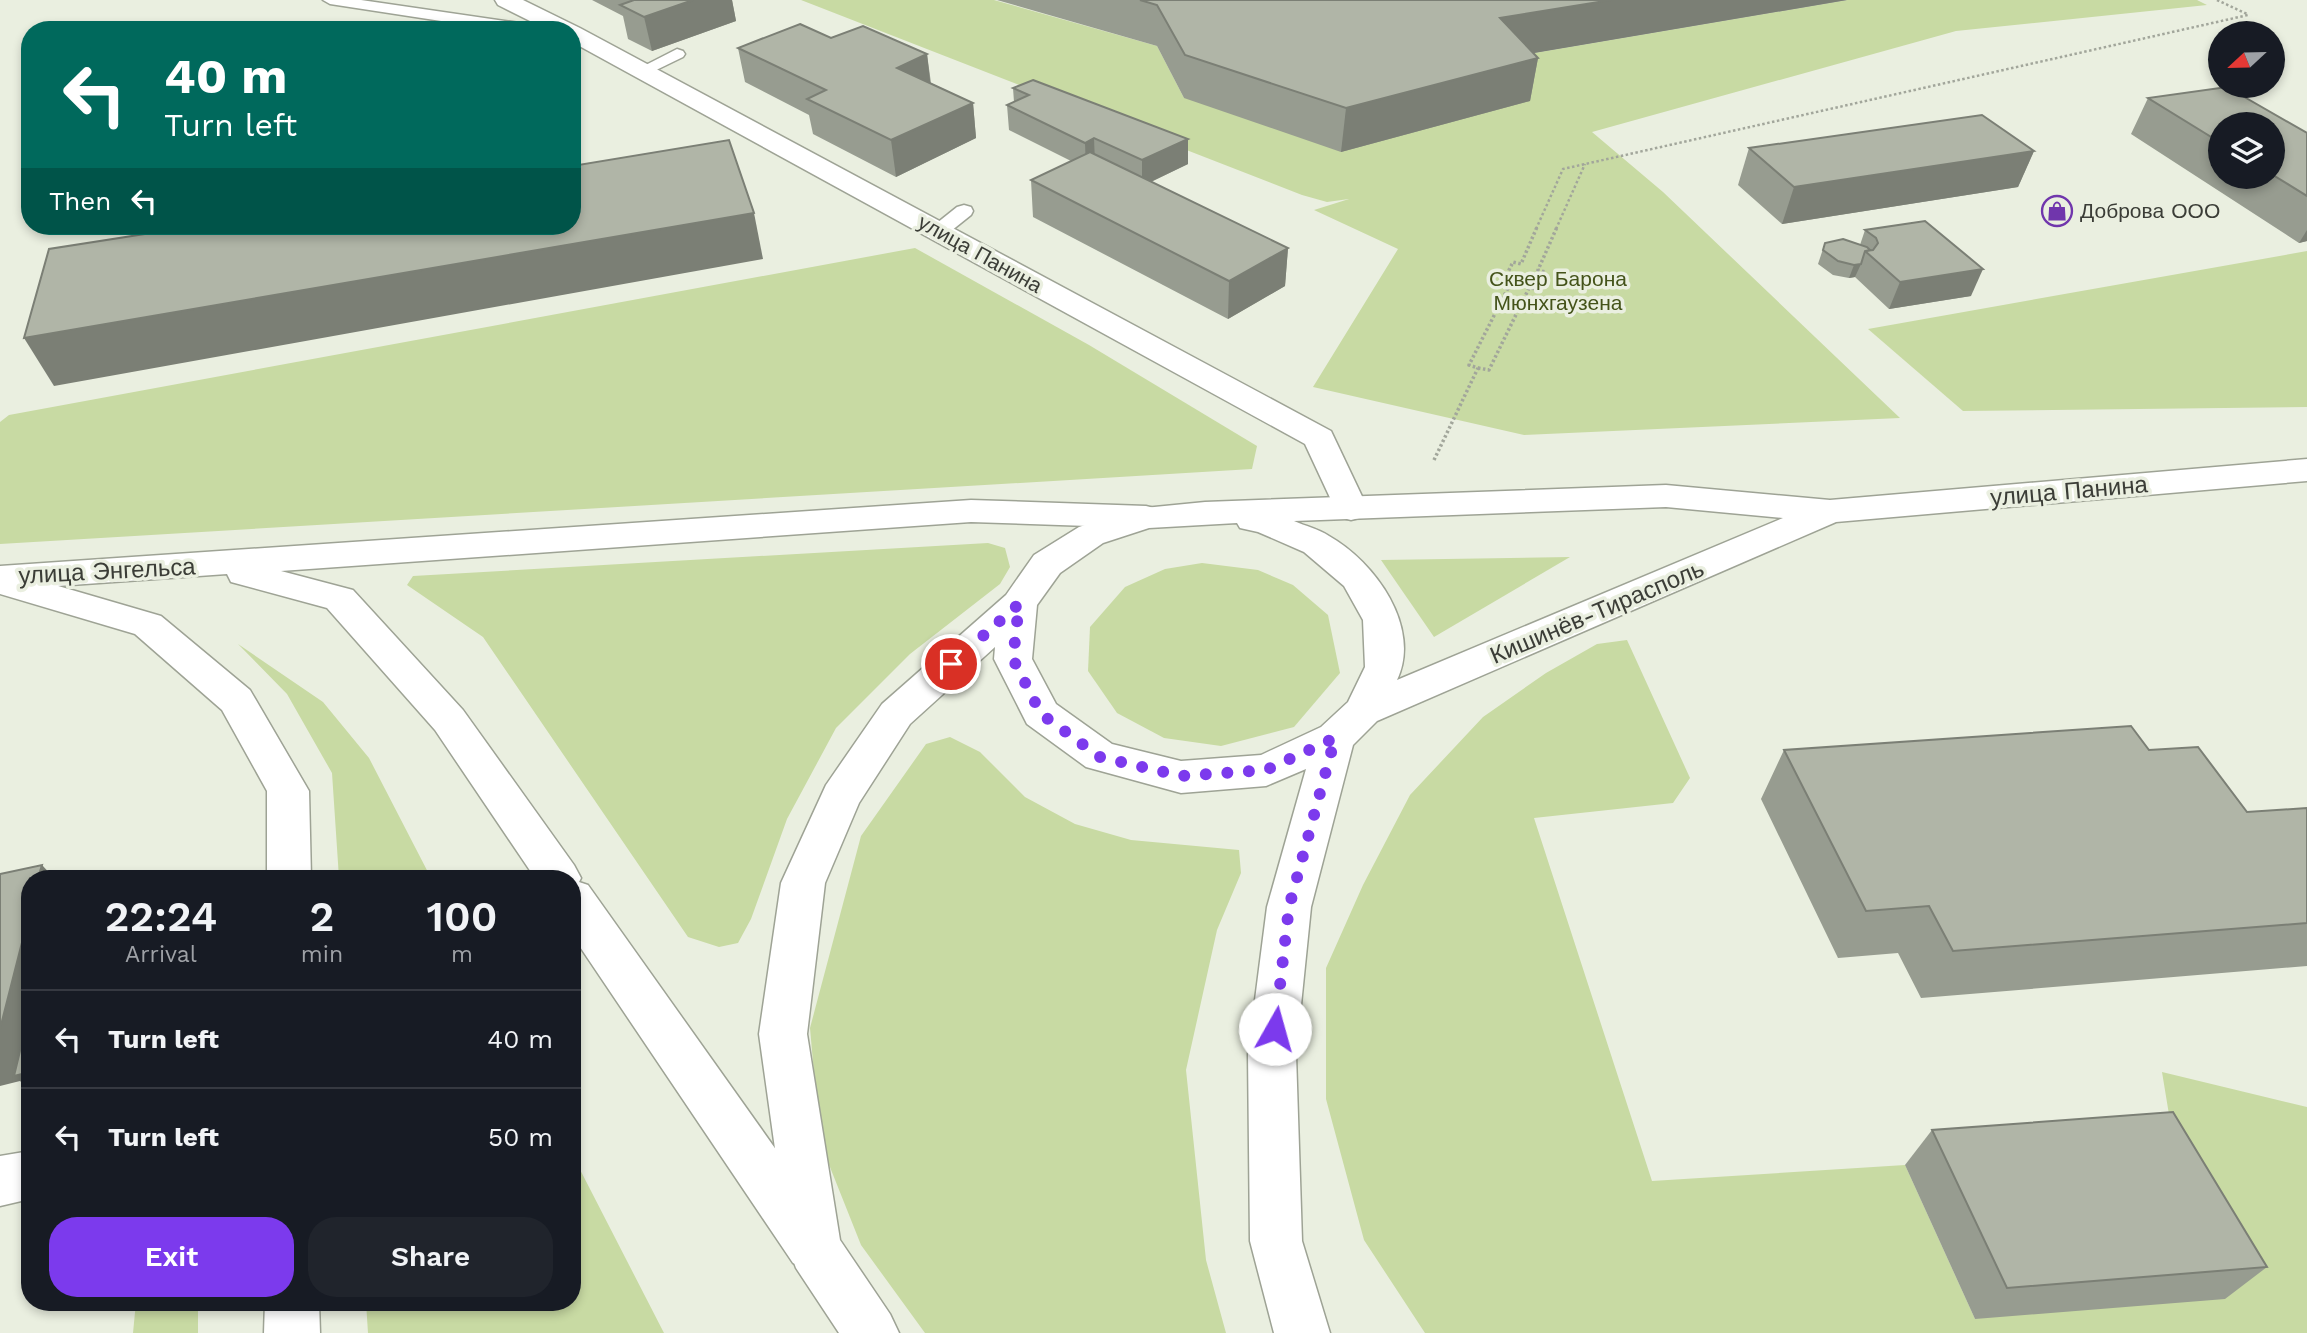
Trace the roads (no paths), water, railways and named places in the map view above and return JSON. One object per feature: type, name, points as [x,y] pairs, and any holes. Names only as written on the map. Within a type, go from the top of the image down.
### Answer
[{"type":"main road","name":"улица Панина","points":[[506,0],[548,21]]},
{"type":"main road","name":"улица Панина","points":[[581,38],[1320,438],[1351,509]]},
{"type":"main road","name":"улица Панина","points":[[1830,511],[2307,470]]},
{"type":"main road","points":[[815,1249],[783,1034],[803,883],[841,797],[897,714],[1019,604],[1048,565],[1091,535],[1146,517],[1667,496],[1830,511]]},
{"type":"main road","name":"улица Энгельса","points":[[0,579],[971,511],[1146,517]]},
{"type":"main road","name":"Кишинёв-Тирасполь","points":[[1019,604],[1013,659],[1041,714],[1100,757],[1181,776],[1266,770],[1349,725],[1830,511]]},
{"type":"main road","points":[[1205,513],[1265,522],[1317,544],[1358,578],[1382,620],[1384,667],[1349,725],[1289,907],[1272,1054],[1276,1241],[1302,1333]]},
{"type":"main road","points":[[215,565],[340,599],[449,720],[553,870]]},
{"type":"main road","points":[[0,579],[148,625],[236,700],[288,791],[289,870]]},
{"type":"main road","points":[[581,911],[872,1333]]},
{"type":"main road","points":[[0,1181],[21,1177]]},
{"type":"main road","points":[[292,1311],[292,1333]]},
{"type":"lane","points":[[330,0],[472,21]]},
{"type":"lane","points":[[642,71],[677,54]]},
{"type":"lane","points":[[939,231],[964,211]]},
{"type":"place","name":"Доброва ООО","points":[[2057,211]]},
{"type":"park label","name":"Сквер Барона Мюнхгаузена","points":[[1558,291]]}]
